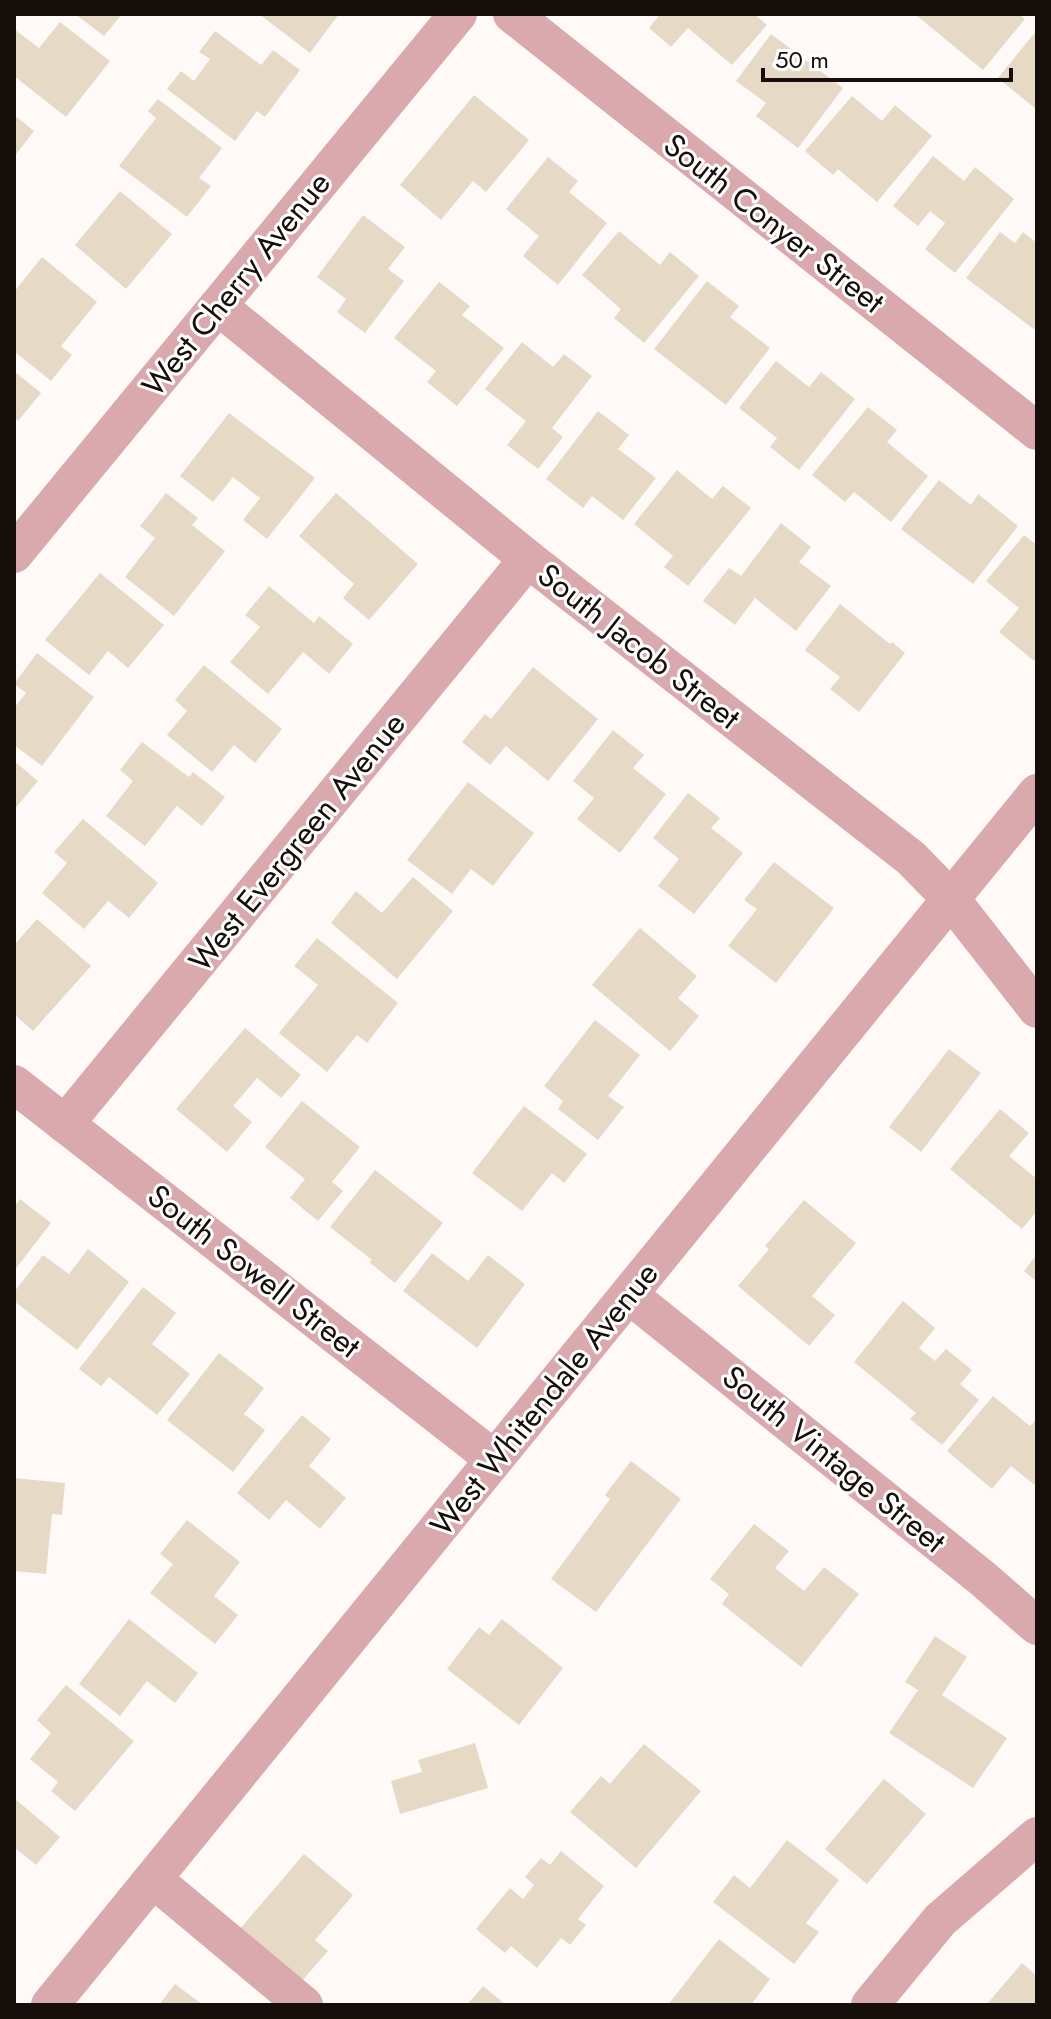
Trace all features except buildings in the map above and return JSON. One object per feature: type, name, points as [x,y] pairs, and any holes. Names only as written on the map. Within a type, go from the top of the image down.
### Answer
[{"type":"street","name":"West Cherry Avenue","points":[[14,554],[458,14]]},
{"type":"street","name":"South Conyer Street","points":[[512,14],[1037,431]]},
{"type":"street","name":"South Jacob Street","points":[[218,306],[528,559],[911,858],[950,898],[1037,1009]]},
{"type":"street","name":"West Evergreen Avenue","points":[[65,1124],[528,559]]},
{"type":"street","name":"West Whitendale Avenue","points":[[50,2005],[1037,793]]},
{"type":"street","name":"South Sowell Street","points":[[14,1084],[494,1459]]},
{"type":"street","name":"South Vintage Street","points":[[629,1295],[982,1578],[1037,1626]]},
{"type":"street","points":[[870,2005],[940,1920],[1037,1836]]},
{"type":"street","points":[[153,1879],[304,2005]]}]
